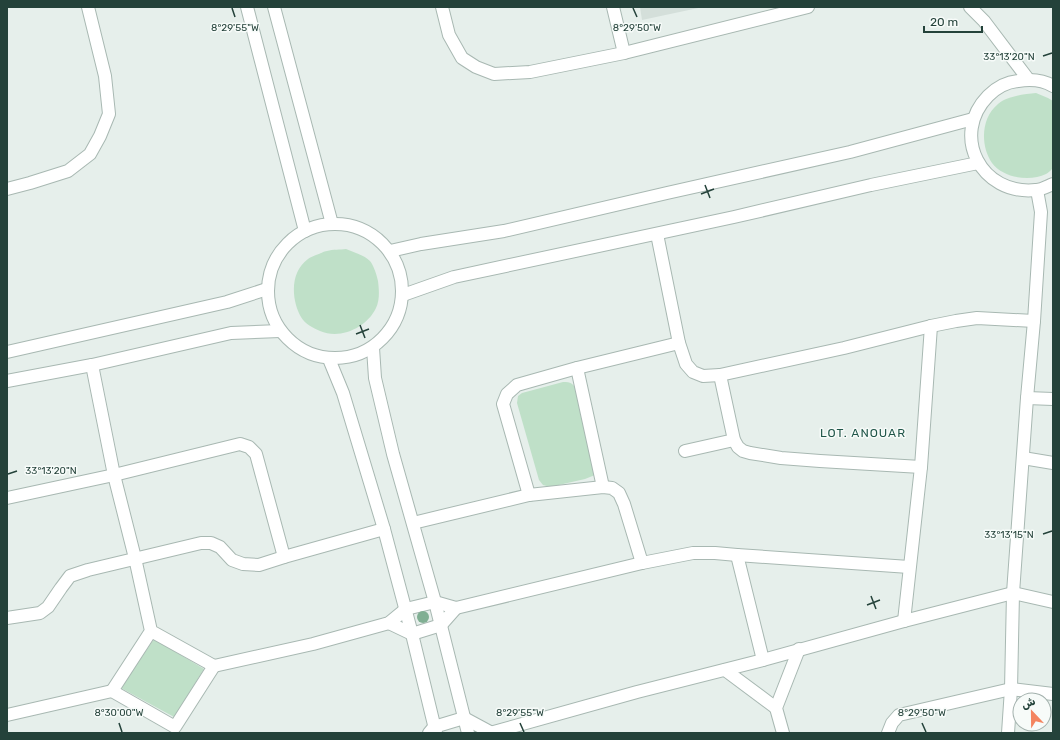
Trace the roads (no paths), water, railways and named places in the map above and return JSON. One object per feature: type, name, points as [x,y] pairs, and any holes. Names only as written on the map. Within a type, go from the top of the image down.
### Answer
[{"type":"street","points":[[7,189],[68,171],[90,154],[100,136],[109,114],[105,76],[88,7]]},
{"type":"street","points":[[247,7],[305,231]]},
{"type":"street","points":[[274,7],[332,224]]},
{"type":"street","points":[[442,7],[449,35],[462,58],[476,67],[494,74],[530,72],[624,53],[808,7]]},
{"type":"street","points":[[613,7],[624,53]]},
{"type":"street","points":[[970,7],[984,21],[1028,80]]},
{"type":"street","points":[[1053,86],[1048,83],[1028,80],[1010,82],[994,90],[981,103],[973,119],[971,142],[978,163],[989,176],[1003,186],[1020,190],[1037,190],[1053,184]]},
{"type":"street","points":[[390,251],[421,244],[504,231],[850,152],[973,119]]},
{"type":"street","points":[[403,295],[454,277],[657,234],[871,185],[978,163]]},
{"type":"street","points":[[1008,733],[1011,689],[1013,593],[1027,398],[1034,321],[1047,213],[1037,190]]},
{"type":"street","points":[[332,224],[354,226],[374,236],[390,251],[400,272],[403,295],[398,315],[388,333],[373,348],[352,357],[329,359],[310,355],[304,352],[293,345],[280,331],[272,318],[268,304],[267,289],[269,275],[274,261],[292,238],[318,226],[332,224]]},
{"type":"street","points":[[657,234],[679,343],[686,364],[693,372],[703,376],[720,375],[844,348],[931,326],[977,318],[1034,321]]},
{"type":"street","points":[[7,352],[227,302],[267,289]]},
{"type":"street","points":[[904,621],[921,467],[931,326]]},
{"type":"street","points":[[7,381],[92,365],[231,333],[280,331]]},
{"type":"street","points":[[529,495],[503,404],[507,394],[517,385],[577,368],[679,343]]},
{"type":"street","points":[[373,348],[375,378],[393,454],[435,602],[468,733]]},
{"type":"street","points":[[329,359],[343,393],[384,529],[412,634],[433,731],[464,718]]},
{"type":"street","points":[[7,715],[112,691],[151,631],[114,474],[92,365]]},
{"type":"street","points":[[577,368],[603,487]]},
{"type":"street","points":[[720,375],[734,440],[738,447],[743,451],[820,462],[921,467]]},
{"type":"street","points":[[1027,398],[1053,399]]},
{"type":"street","points":[[685,451],[734,440]]},
{"type":"street","points":[[7,498],[240,444],[249,447],[256,454],[284,557]]},
{"type":"street","points":[[1023,458],[1053,463]]},
{"type":"street","points":[[413,523],[529,495],[603,487],[612,488],[619,493],[624,504],[642,563]]},
{"type":"street","points":[[7,618],[40,613],[48,607],[70,576],[135,558],[201,544],[211,544],[220,548],[232,560],[243,564],[259,565],[384,529]]},
{"type":"street","points":[[151,631],[214,666],[313,644],[388,623],[406,610],[435,602],[456,608],[642,563],[693,553],[715,553],[910,567]]},
{"type":"street","points":[[737,555],[763,660]]},
{"type":"street","points":[[464,718],[490,733],[507,731],[637,692],[1013,593],[1053,602]]},
{"type":"street","points":[[388,623],[412,634],[441,625],[456,608]]},
{"type":"street","points":[[783,733],[776,708],[799,649]]},
{"type":"street","points":[[112,691],[176,730],[214,666]]},
{"type":"street","points":[[725,670],[776,708]]},
{"type":"street","points":[[888,733],[892,723],[898,715],[1011,689],[1053,694]]},
{"type":"district","name":"LOT. ANOUAR","points":[[863,433]]}]
